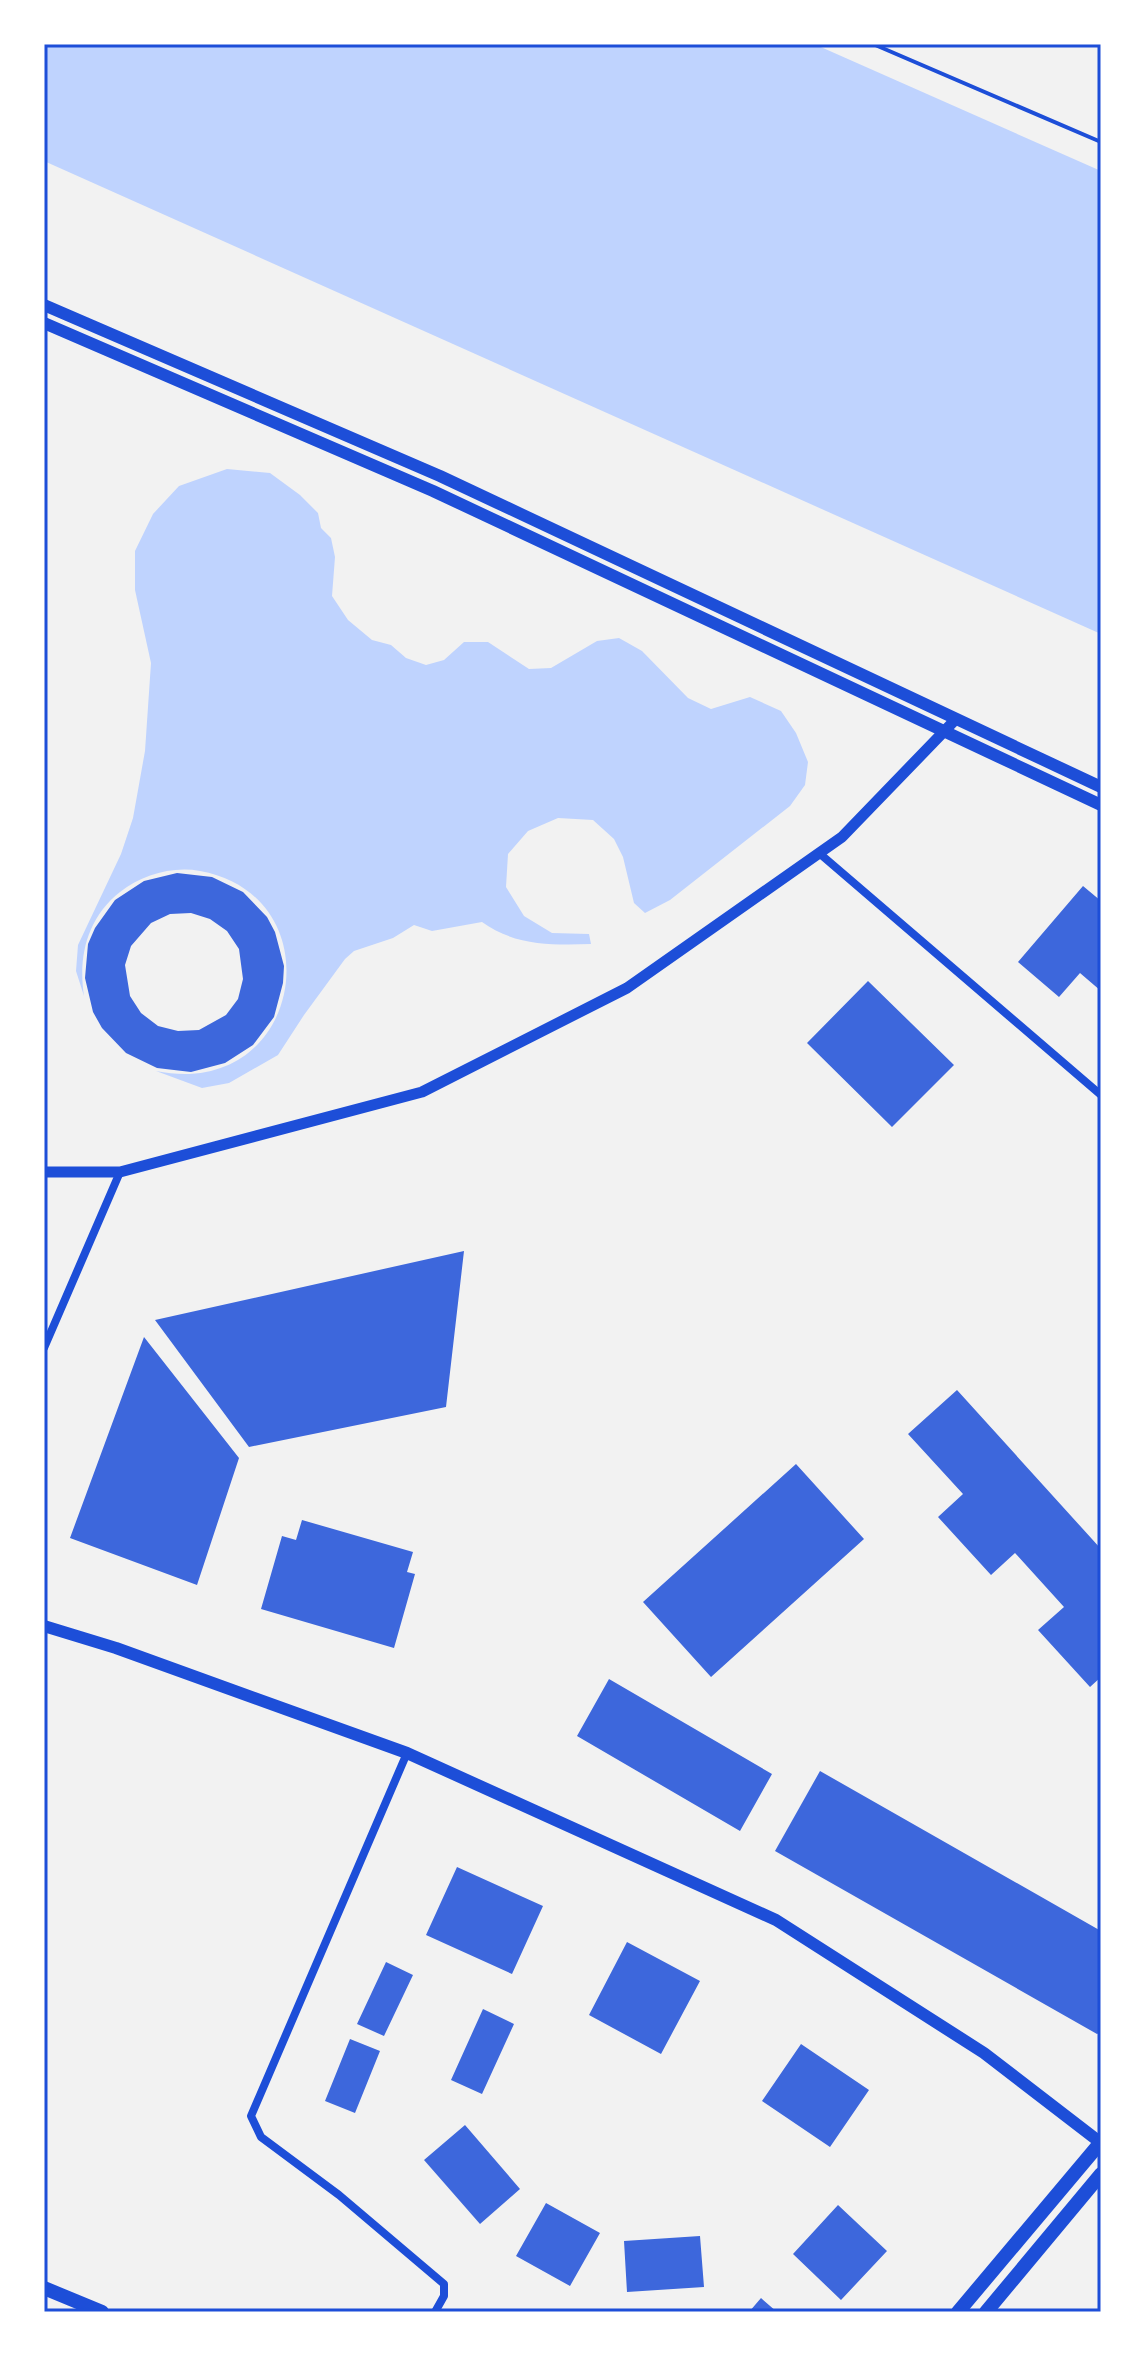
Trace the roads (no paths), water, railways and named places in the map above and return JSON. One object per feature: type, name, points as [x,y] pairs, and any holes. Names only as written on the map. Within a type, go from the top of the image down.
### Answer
[{"type":"main road","points":[[44,305],[440,476],[1101,787]]},
{"type":"main road","points":[[44,323],[433,491],[1101,805]]},
{"type":"main road","points":[[44,1626],[116,1648],[407,1753],[776,1920],[984,2053],[1101,2143],[958,2312]]},
{"type":"main road","points":[[986,2312],[1101,2174]]},
{"type":"main road","points":[[44,2288],[102,2312]]},
{"type":"street","points":[[44,1172],[120,1172],[422,1092],[627,988],[842,837],[956,719]]},
{"type":"street","points":[[819,853],[1101,1095]]},
{"type":"street","points":[[44,1348],[120,1172]]},
{"type":"street","points":[[407,1753],[251,2116],[261,2137],[339,2195],[444,2284],[444,2296],[435,2312]]},
{"type":"water","points":[[44,44],[814,44],[1101,171],[1101,634],[44,161]]},
{"type":"water","points":[[227,469],[270,473],[318,513],[321,528],[331,538],[335,557],[332,596],[348,620],[372,640],[391,645],[406,658],[426,665],[444,660],[464,642],[488,642],[529,669],[551,668],[597,641],[619,638],[642,651],[688,698],[711,709],[750,697],[781,711],[796,733],[808,762],[805,785],[790,806],[670,900],[645,913],[634,903],[623,857],[614,839],[593,820],[558,818],[528,831],[508,854],[506,887],[524,916],[552,933],[589,934],[591,944],[548,944],[521,940],[482,922],[432,931],[414,925],[393,938],[354,951],[304,1015],[278,1055],[229,1083],[202,1088],[156,1071],[206,1072],[244,1056],[271,1027],[284,992],[285,953],[272,917],[243,888],[200,871],[158,873],[120,892],[100,914],[87,939],[82,967],[84,996],[76,971],[78,945],[121,854],[133,818],[145,751],[151,663],[135,590],[135,551],[153,514],[179,486]]}]
